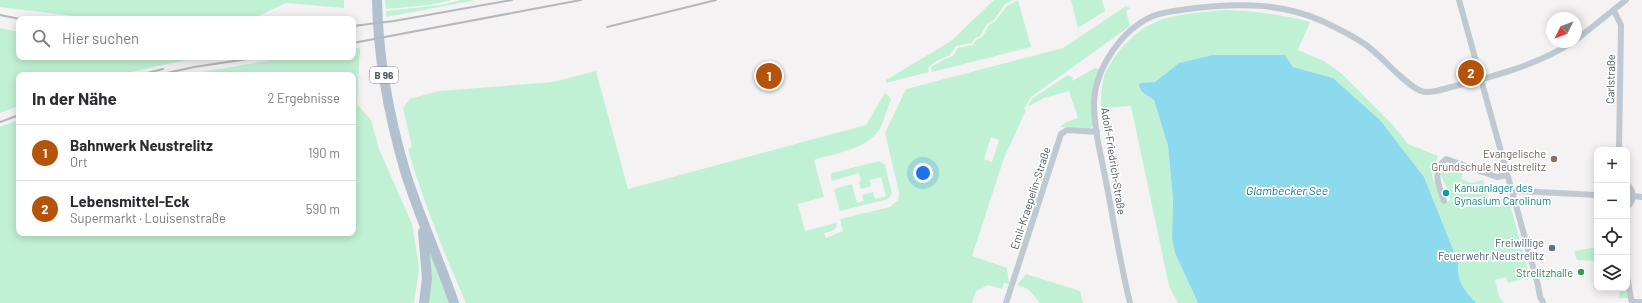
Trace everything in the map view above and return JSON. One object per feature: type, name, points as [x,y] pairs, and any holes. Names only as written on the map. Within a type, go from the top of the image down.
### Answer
[{"type":"main road","name":"B 96","points":[[377,0],[384,75],[405,172],[454,303]]},
{"type":"main road","name":"B 96","points":[[422,218],[427,278],[424,303]]},
{"type":"street","points":[[1460,0],[1538,285],[1538,290],[1543,302]]},
{"type":"street","points":[[1582,35],[1626,0]]},
{"type":"street","name":"Adolf-Friedrich-Straße","points":[[1130,303],[1097,132],[1095,93],[1099,75],[1110,54],[1130,33],[1149,18],[1184,9],[1227,5],[1258,6],[1290,10],[1313,18],[1344,32],[1366,45],[1412,85],[1426,92],[1481,80],[1539,61],[1562,48]]},
{"type":"street","name":"Carlstraße","points":[[1614,11],[1621,26],[1619,147]]},
{"type":"street","name":"Emil-Kraepelin-Straße","points":[[1006,303],[1061,134],[1067,130],[1097,132]]},
{"type":"street","points":[[1444,201],[1436,175],[1441,163],[1446,159],[1497,177],[1507,175]]},
{"type":"street","points":[[1630,188],[1633,196],[1630,203]]},
{"type":"street","points":[[1512,192],[1594,195]]},
{"type":"street","points":[[1633,196],[1642,196]]},
{"type":"street","points":[[1630,291],[1632,302],[1642,302]]},
{"type":"green space","points":[[0,0],[344,0],[344,8],[286,3],[258,16],[74,16],[0,7]]},
{"type":"green space","points":[[385,0],[452,0],[429,5],[386,9]]},
{"type":"green space","points":[[461,0],[476,0],[386,17],[386,11],[441,5]]},
{"type":"green space","points":[[994,0],[1013,0],[1005,4],[994,20],[987,24],[980,36],[975,38],[972,43],[956,46],[949,56],[938,60],[930,66],[928,68],[929,72],[886,83],[886,80],[951,41]]},
{"type":"green space","points":[[1018,0],[1031,47],[932,72],[931,67],[953,56],[958,48],[973,45],[976,40],[983,36],[989,25],[995,21],[1007,6]]},
{"type":"green space","points":[[1071,0],[1102,0],[1105,11],[1078,28]]},
{"type":"green space","points":[[1126,6],[1130,8],[1126,11],[1130,26],[1031,97],[1024,109],[1026,110],[1004,158],[972,256],[1007,268],[1009,284],[1004,283],[1002,289],[988,285],[976,291],[972,303],[466,303],[434,227],[408,149],[412,147],[403,108],[410,99],[439,91],[553,82],[596,71],[628,189],[866,125],[885,93],[891,100],[879,130],[873,137],[849,150],[814,160],[824,197],[798,204],[805,231],[836,223],[837,227],[832,231],[824,233],[826,238],[843,231],[840,219],[890,207],[898,200],[899,193],[885,133],[906,89],[1063,48]],"holes":[[[991,137],[999,140],[992,162],[984,159]]]},
{"type":"green space","points":[[1225,10],[1268,13],[1310,22],[1298,50],[1324,61],[1342,74],[1392,124],[1408,144],[1438,156],[1432,176],[1443,203],[1451,200],[1440,172],[1450,168],[1463,174],[1461,179],[1471,183],[1483,180],[1489,202],[1508,197],[1530,277],[1508,283],[1506,277],[1495,280],[1499,297],[1504,303],[1476,303],[1462,285],[1459,275],[1458,262],[1424,177],[1381,121],[1333,78],[1293,67],[1285,55],[1248,56],[1163,77],[1155,82],[1144,83],[1142,92],[1154,100],[1168,146],[1173,199],[1172,239],[1175,253],[1198,303],[1178,303],[1169,286],[1131,106],[1101,108],[1102,83],[1106,71],[1117,53],[1132,37],[1149,25],[1174,16]]},
{"type":"green space","points":[[0,28],[16,31],[16,60],[186,60],[131,72],[16,72],[16,107],[0,113]]},
{"type":"green space","points":[[360,48],[357,104],[371,120],[379,149],[412,224],[419,269],[414,303],[0,303],[0,127],[16,121],[16,236],[356,236],[356,72],[202,72],[272,60],[356,60],[356,49]]},
{"type":"green space","points":[[1095,68],[1099,69],[1093,92],[1093,125],[1090,129],[1060,127],[1066,122],[1078,118],[1069,91],[1044,98],[1027,107],[1033,98],[1068,75],[1073,78],[1072,81]]},
{"type":"green space","points":[[879,161],[885,165],[892,194],[888,199],[840,211],[834,189],[852,184],[857,203],[864,201],[862,195],[873,192],[875,199],[886,196],[881,177],[870,180],[871,186],[861,189],[859,173],[832,181],[832,173]]},
{"type":"green space","points":[[428,246],[449,303],[425,303]]},
{"type":"green space","points":[[1594,248],[1594,261],[1577,260],[1574,251]]},
{"type":"green space","points":[[1026,274],[1080,291],[1083,303],[1040,303],[1028,289],[1017,285]]},
{"type":"green space","points":[[1620,291],[1627,291],[1628,298],[1619,298]]},
{"type":"water","name":"Glambecker See","points":[[1213,55],[1285,55],[1293,67],[1333,78],[1381,121],[1424,177],[1458,262],[1459,275],[1462,285],[1476,303],[1198,303],[1175,253],[1172,239],[1173,199],[1168,146],[1154,100],[1142,92],[1139,86],[1140,83],[1155,82],[1179,63]]},
{"type":"railway","points":[[356,26],[394,21],[512,0]]},
{"type":"railway","points":[[356,42],[581,0]]},
{"type":"railway","points":[[607,27],[716,0]]},
{"type":"railway","points":[[0,15],[16,18]]},
{"type":"railway","points":[[172,72],[241,60]]},
{"type":"railway","points":[[151,72],[163,69]]},
{"type":"railway","points":[[0,122],[16,116]]},
{"type":"place","name":"Lebensmittel-Eck","points":[[1471,73]]},
{"type":"place","name":"Bahnwerk Neustrelitz","points":[[769,76]]},
{"type":"place","name":"Evangelische Grundschule Neustrelitz","points":[[1554,159]]},
{"type":"place","name":"Kanuanlager des Gynasium Carolinum","points":[[1446,193]]},
{"type":"place","name":"Freiwillige Feuerwehr Neustrelitz","points":[[1552,248]]},
{"type":"place","name":"Strelitzhalle","points":[[1581,272]]}]
